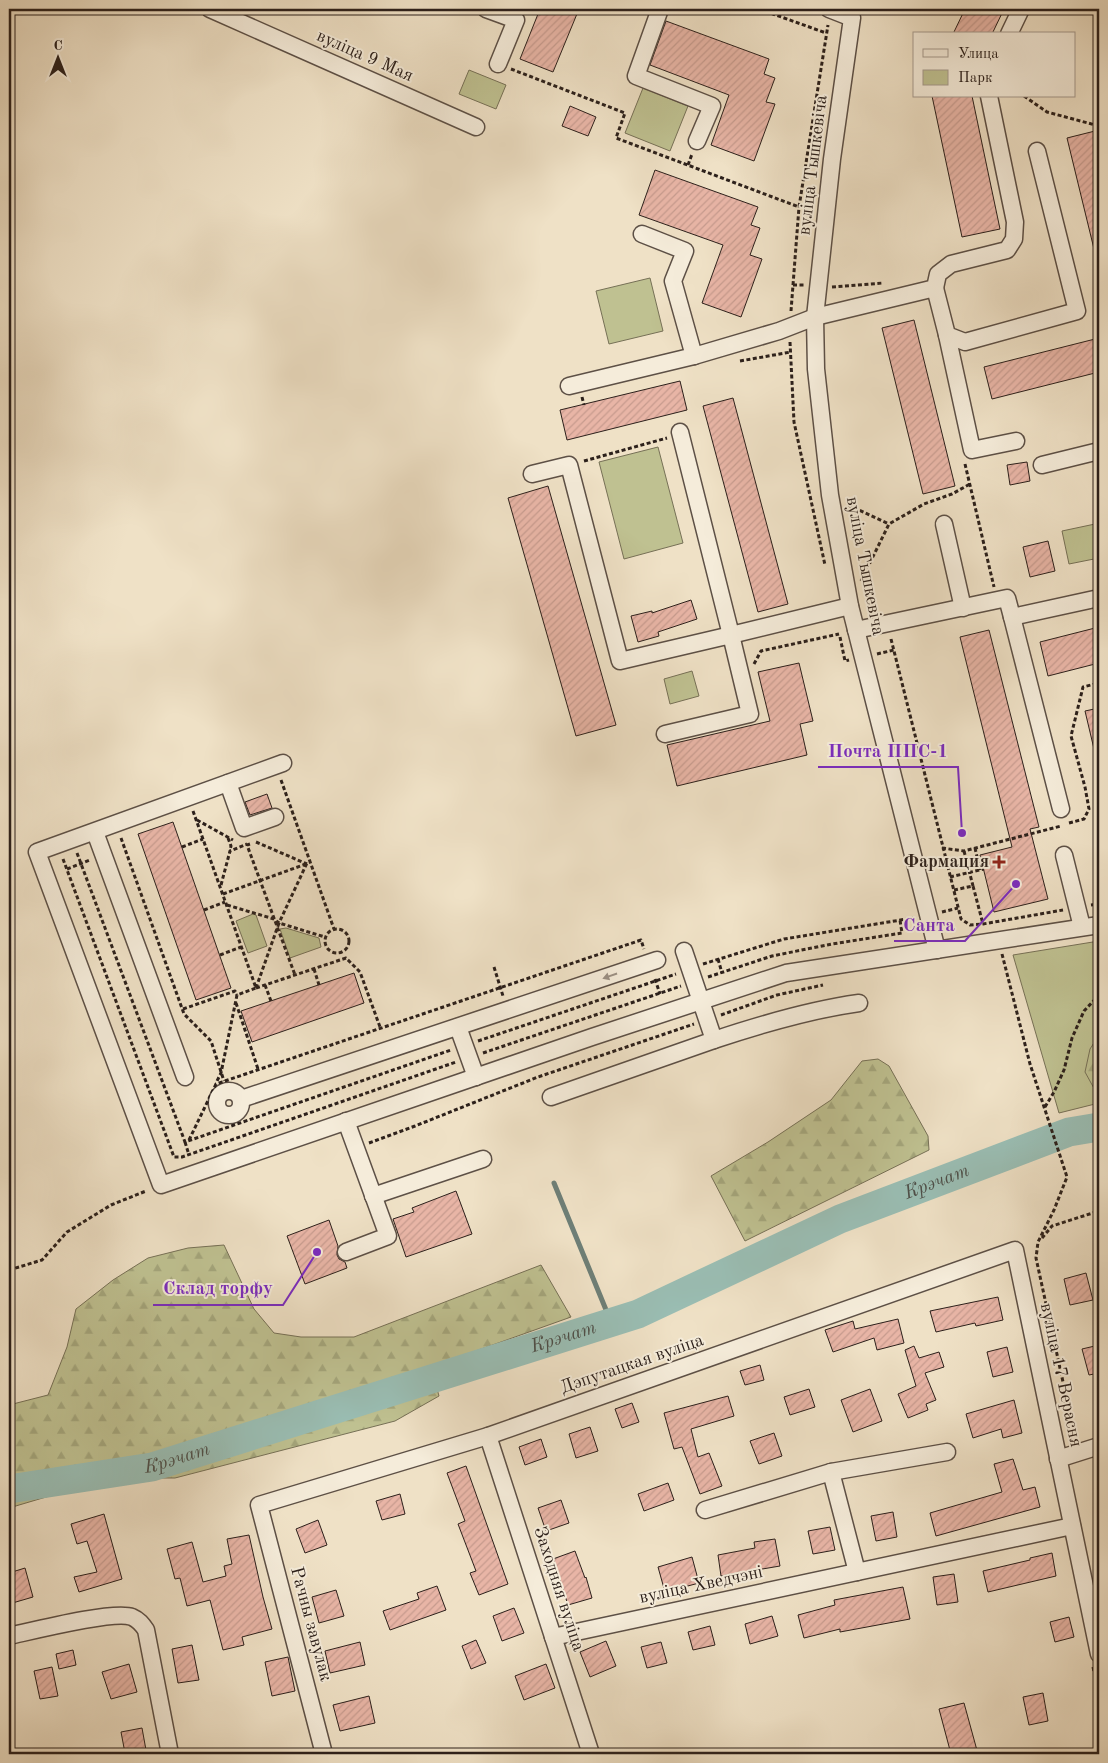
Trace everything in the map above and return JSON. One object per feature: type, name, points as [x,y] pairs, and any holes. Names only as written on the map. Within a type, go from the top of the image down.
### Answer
[{"type":"street","name":"вуліца 9 Мая","points":[[210,9],[476,127]]},
{"type":"street","points":[[486,9],[516,20],[498,64]]},
{"type":"street","points":[[660,9],[636,76],[712,106],[697,141]]},
{"type":"street","name":"вуліца Тышкевіча","points":[[829,9],[852,18],[832,159],[815,318],[816,369],[830,495],[856,630],[937,950]]},
{"type":"street","points":[[1010,32],[1021,9]]},
{"type":"street","points":[[989,98],[1015,222],[1014,240],[1007,250],[951,264],[938,274],[935,288],[972,450],[1016,441]]},
{"type":"street","points":[[947,335],[965,342],[1077,311],[1037,150]]},
{"type":"street","points":[[642,234],[685,251],[673,281],[694,356]]},
{"type":"street","points":[[569,386],[694,356],[779,331],[815,318],[935,288]]},
{"type":"street","points":[[665,734],[750,714],[732,635],[680,433]]},
{"type":"street","points":[[1042,464],[1099,451]]},
{"type":"street","points":[[532,474],[569,465],[620,661],[732,635],[849,600]]},
{"type":"street","points":[[944,524],[963,608]]},
{"type":"street","points":[[856,630],[1007,598],[1061,809]]},
{"type":"street","points":[[1012,617],[1099,598]]},
{"type":"street","points":[[280,764],[37,852],[161,1185],[786,973],[1099,925]]},
{"type":"street","points":[[228,783],[244,828],[275,817]]},
{"type":"street","points":[[95,832],[185,1077]]},
{"type":"street","points":[[1064,855],[1082,927]]},
{"type":"street","points":[[684,951],[714,1040]]},
{"type":"street","points":[[241,1099],[458,1028],[653,961]]},
{"type":"street","points":[[551,1097],[779,1019],[825,1008],[859,1003]]},
{"type":"street","points":[[458,1028],[476,1077]]},
{"type":"street","points":[[346,1121],[388,1236],[346,1252]]},
{"type":"street","points":[[373,1196],[483,1159]]},
{"type":"street","name":"Дэпутацкая вуліца","points":[[260,1505],[488,1436],[1015,1250]]},
{"type":"street","name":"вуліца 17 Верасня","points":[[1015,1250],[1099,1654]]},
{"type":"street","name":"Заходняя вуліца","points":[[488,1436],[591,1754]]},
{"type":"street","points":[[1058,1459],[1099,1446]]},
{"type":"street","points":[[705,1510],[831,1472],[947,1452]]},
{"type":"street","points":[[831,1472],[857,1572]]},
{"type":"street","name":"Рачны завулак","points":[[260,1505],[324,1754]]},
{"type":"street","name":"вуліца Хведчэні","points":[[553,1637],[1072,1526]]},
{"type":"street","points":[[9,1636],[109,1616],[131,1616],[140,1621],[146,1630],[170,1754]]},
{"type":"path","points":[[759,9],[826,34]]},
{"type":"path","points":[[1027,98],[1047,112],[1099,126]]},
{"type":"path","points":[[818,286],[836,287],[884,283]]},
{"type":"path","points":[[569,465],[680,433]]},
{"type":"path","points":[[849,600],[862,581],[889,524],[924,504],[952,494],[970,484]]},
{"type":"path","points":[[830,495],[889,524]]},
{"type":"path","points":[[888,624],[961,919],[970,925],[982,924],[1099,904]]},
{"type":"path","points":[[743,684],[760,651],[839,634]]},
{"type":"path","points":[[942,848],[964,851],[1084,819],[1089,809],[1086,787],[1071,736],[1083,687],[1099,683]]},
{"type":"path","points":[[280,764],[308,863],[334,929]]},
{"type":"path","points":[[192,806],[256,988]]},
{"type":"path","points":[[116,824],[184,1014],[211,1041],[224,1081]]},
{"type":"path","points":[[244,837],[295,975]]},
{"type":"path","points":[[182,847],[203,839]]},
{"type":"path","points":[[72,840],[187,1141],[189,1155]]},
{"type":"path","points":[[220,886],[230,851],[230,840]]},
{"type":"path","points":[[230,851],[257,841],[308,863]]},
{"type":"path","points":[[950,877],[982,870],[975,848]]},
{"type":"path","points":[[964,851],[982,924]]},
{"type":"path","points":[[223,894],[308,863]]},
{"type":"path","points":[[256,988],[278,925],[308,863]]},
{"type":"path","points":[[954,890],[973,886]]},
{"type":"path","points":[[204,910],[226,904],[274,919]]},
{"type":"path","points":[[187,1141],[464,1045],[784,939],[900,920],[958,908]]},
{"type":"path","points":[[900,920],[902,933]]},
{"type":"path","points":[[993,922],[1030,1064],[1067,1177],[1054,1210],[1038,1242],[1036,1258],[1078,1452]]},
{"type":"path","points":[[278,925],[325,937]]},
{"type":"path","points":[[334,929],[341,929],[348,935],[348,945],[342,952],[337,953],[328,950],[324,942],[327,933],[334,929]]},
{"type":"path","points":[[216,1084],[641,940],[653,961]]},
{"type":"path","points":[[220,955],[241,947]]},
{"type":"path","points":[[342,952],[360,972],[380,1027]]},
{"type":"path","points":[[237,994],[346,958]]},
{"type":"path","points":[[314,968],[319,985]]},
{"type":"path","points":[[355,1148],[416,1126],[538,1077],[777,995],[830,983]]},
{"type":"path","points":[[265,985],[271,1001]]},
{"type":"path","points":[[183,1009],[235,990],[237,994]]},
{"type":"path","points":[[187,1141],[221,1072],[237,994]]},
{"type":"path","points":[[1045,1107],[1064,1070],[1072,1038],[1084,1011],[1099,995]]},
{"type":"path","points":[[235,1001],[258,1069]]},
{"type":"path","points":[[9,1270],[42,1260],[67,1232],[111,1205],[161,1185]]},
{"type":"path","points":[[1015,1250],[1038,1242],[1052,1226],[1099,1212]]},
{"type":"green space","points":[[469,70],[506,85],[496,109],[459,94]]},
{"type":"green space","points":[[643,88],[688,106],[670,151],[625,133]]},
{"type":"green space","points":[[650,278],[663,331],[609,344],[596,291]]},
{"type":"green space","points":[[658,447],[683,543],[624,559],[599,462]]},
{"type":"green space","points":[[1095,524],[1099,543],[1099,558],[1069,564],[1062,531]]},
{"type":"green space","points":[[692,671],[699,696],[670,704],[664,679]]},
{"type":"green space","points":[[253,914],[256,915],[267,946],[248,953],[236,921]]},
{"type":"green space","points":[[286,928],[319,938],[321,947],[290,958],[280,929]]},
{"type":"green space","points":[[1099,941],[1099,1035],[1096,1092],[1099,1092],[1099,1103],[1059,1113],[1013,955]]},
{"type":"green space","points":[[1099,1035],[1099,1092],[1096,1092],[1085,1072],[1090,1049]]},
{"type":"green space","points":[[878,1059],[889,1066],[928,1136],[929,1150],[745,1241],[711,1176],[768,1142],[831,1100],[862,1061]]},
{"type":"green space","points":[[224,1245],[254,1309],[274,1333],[301,1337],[354,1337],[541,1265],[571,1317],[431,1367],[439,1396],[395,1421],[175,1478],[110,1478],[9,1508],[9,1405],[48,1395],[67,1347],[76,1309],[113,1280],[148,1258],[188,1248]]},
{"type":"building","points":[[540,9],[579,9],[553,72],[520,59]]},
{"type":"building","points":[[965,9],[1004,9],[993,32],[954,32]]},
{"type":"building","points":[[666,21],[769,59],[764,74],[775,78],[766,102],[775,104],[754,161],[711,145],[729,95],[650,65]]},
{"type":"building","points":[[932,98],[972,98],[1000,229],[962,237]]},
{"type":"building","points":[[570,106],[596,117],[588,136],[562,126]]},
{"type":"building","points":[[1099,130],[1099,249],[1094,249],[1067,138]]},
{"type":"building","points":[[655,170],[758,207],[751,225],[760,228],[750,255],[762,259],[741,317],[702,303],[723,245],[639,215]]},
{"type":"building","points":[[914,320],[955,486],[923,494],[882,328]]},
{"type":"building","points":[[1099,338],[1099,372],[992,399],[984,367]]},
{"type":"building","points":[[680,381],[687,410],[567,440],[560,410]]},
{"type":"building","points":[[733,398],[788,604],[758,612],[703,406]]},
{"type":"building","points":[[1027,462],[1030,481],[1010,485],[1007,465]]},
{"type":"building","points":[[548,486],[616,725],[576,736],[508,498]]},
{"type":"building","points":[[1048,541],[1055,571],[1030,577],[1023,547]]},
{"type":"building","points":[[691,600],[697,619],[658,632],[659,636],[638,642],[631,616],[652,611],[652,613]]},
{"type":"building","points":[[1099,627],[1099,663],[1048,676],[1040,642]]},
{"type":"building","points":[[989,630],[1039,827],[1030,829],[1048,899],[994,912],[980,855],[1012,847],[960,637]]},
{"type":"building","points":[[799,663],[813,721],[800,724],[807,755],[677,786],[667,745],[770,721],[758,672]]},
{"type":"building","points":[[1099,708],[1099,748],[1094,749],[1085,711]]},
{"type":"building","points":[[267,794],[272,808],[250,815],[245,802]]},
{"type":"building","points":[[173,822],[231,988],[196,1000],[138,834]]},
{"type":"building","points":[[354,973],[364,1003],[252,1042],[241,1011]]},
{"type":"building","points":[[456,1191],[472,1234],[406,1257],[393,1219],[414,1212],[412,1208]]},
{"type":"building","points":[[329,1220],[338,1246],[337,1255],[339,1259],[345,1262],[347,1268],[305,1284],[287,1236]]},
{"type":"building","points":[[1086,1273],[1093,1300],[1070,1305],[1064,1279]]},
{"type":"building","points":[[998,1297],[1003,1320],[976,1326],[975,1323],[936,1332],[930,1311]]},
{"type":"building","points":[[898,1319],[904,1343],[877,1350],[874,1338],[833,1352],[825,1330],[853,1321],[855,1329]]},
{"type":"building","points":[[1099,1345],[1099,1373],[1089,1375],[1082,1349]]},
{"type":"building","points":[[914,1346],[919,1358],[939,1352],[944,1367],[925,1373],[936,1400],[926,1404],[928,1410],[908,1418],[898,1394],[916,1386],[905,1350]]},
{"type":"building","points":[[1007,1347],[1013,1372],[993,1377],[987,1352]]},
{"type":"building","points":[[760,1365],[764,1380],[745,1385],[740,1371]]},
{"type":"building","points":[[809,1389],[815,1407],[790,1415],[784,1397]]},
{"type":"building","points":[[870,1389],[882,1421],[853,1432],[841,1400]]},
{"type":"building","points":[[728,1396],[734,1416],[691,1429],[698,1457],[709,1453],[722,1486],[700,1494],[682,1447],[674,1449],[664,1413]]},
{"type":"building","points":[[1014,1400],[1022,1433],[1003,1438],[1001,1429],[973,1438],[966,1414]]},
{"type":"building","points":[[632,1403],[639,1422],[622,1428],[615,1409]]},
{"type":"building","points":[[590,1427],[598,1451],[576,1458],[569,1434]]},
{"type":"building","points":[[774,1433],[782,1456],[759,1464],[750,1441]]},
{"type":"building","points":[[541,1439],[547,1457],[525,1465],[519,1447]]},
{"type":"building","points":[[1013,1459],[1023,1490],[1035,1487],[1040,1507],[936,1536],[930,1513],[1002,1492],[994,1464]]},
{"type":"building","points":[[466,1466],[508,1584],[479,1595],[470,1573],[476,1571],[458,1524],[465,1521],[447,1473]]},
{"type":"building","points":[[668,1483],[674,1500],[644,1511],[638,1494]]},
{"type":"building","points":[[400,1494],[405,1514],[382,1520],[376,1501]]},
{"type":"building","points":[[561,1500],[569,1523],[546,1531],[538,1508]]},
{"type":"building","points":[[893,1512],[897,1537],[876,1541],[871,1516]]},
{"type":"building","points":[[104,1514],[122,1579],[79,1592],[74,1577],[97,1572],[87,1541],[77,1544],[71,1524]]},
{"type":"building","points":[[318,1520],[327,1545],[305,1553],[296,1529]]},
{"type":"building","points":[[830,1527],[835,1550],[813,1554],[808,1531]]},
{"type":"building","points":[[249,1535],[272,1629],[242,1637],[244,1645],[223,1650],[210,1600],[187,1606],[180,1578],[175,1579],[167,1549],[192,1542],[203,1582],[226,1576],[224,1566],[232,1564],[227,1539]]},
{"type":"building","points":[[775,1539],[780,1566],[721,1576],[718,1555],[755,1548],[754,1542]]},
{"type":"building","points":[[575,1551],[586,1577],[592,1598],[568,1605],[553,1559]]},
{"type":"building","points":[[1052,1553],[1056,1576],[988,1592],[983,1571]]},
{"type":"building","points":[[692,1557],[699,1583],[665,1592],[658,1567]]},
{"type":"building","points":[[25,1568],[33,1597],[9,1604],[9,1573]]},
{"type":"building","points":[[954,1574],[958,1602],[937,1605],[933,1577]]},
{"type":"building","points":[[437,1586],[446,1610],[390,1630],[383,1611],[419,1599],[417,1593]]},
{"type":"building","points":[[903,1587],[910,1619],[840,1632],[840,1629],[804,1638],[798,1615],[835,1605],[834,1600]]},
{"type":"building","points":[[336,1590],[344,1616],[319,1623],[312,1597]]},
{"type":"building","points":[[514,1608],[524,1633],[502,1641],[493,1616]]},
{"type":"building","points":[[772,1616],[778,1636],[750,1644],[745,1624]]},
{"type":"building","points":[[1069,1617],[1074,1637],[1055,1642],[1050,1622]]},
{"type":"building","points":[[710,1626],[715,1645],[693,1650],[688,1632]]},
{"type":"building","points":[[476,1640],[486,1663],[471,1669],[462,1646]]},
{"type":"building","points":[[606,1641],[616,1666],[590,1677],[580,1652]]},
{"type":"building","points":[[360,1642],[365,1665],[330,1673],[325,1651]]},
{"type":"building","points":[[661,1642],[667,1663],[647,1668],[641,1647]]},
{"type":"building","points":[[192,1645],[199,1680],[178,1683],[172,1649]]},
{"type":"building","points":[[73,1650],[76,1665],[59,1669],[56,1654]]},
{"type":"building","points":[[288,1657],[295,1691],[272,1696],[265,1662]]},
{"type":"building","points":[[129,1664],[137,1692],[111,1699],[102,1672]]},
{"type":"building","points":[[546,1664],[555,1688],[524,1700],[515,1676]]},
{"type":"building","points":[[52,1667],[58,1696],[40,1699],[34,1671]]},
{"type":"building","points":[[1043,1693],[1048,1721],[1029,1725],[1023,1697]]},
{"type":"building","points":[[369,1696],[375,1723],[340,1731],[333,1705]]},
{"type":"building","points":[[964,1703],[978,1754],[951,1754],[939,1709]]},
{"type":"building","points":[[142,1728],[146,1750],[125,1753],[121,1732]]},
{"type":"waterway","name":"Крэчат","points":[[9,1489],[152,1467],[638,1314],[840,1219],[1069,1132],[1099,1127]]},
{"type":"waterway","points":[[554,1183],[611,1322]]},
{"type":"place","name":"Почта ППС-1","points":[[962,833]]},
{"type":"place","name":"Фармация","points":[[999,862]]},
{"type":"place","name":"Санта","points":[[1016,884]]},
{"type":"place","name":"Склад торфу","points":[[317,1252]]}]
